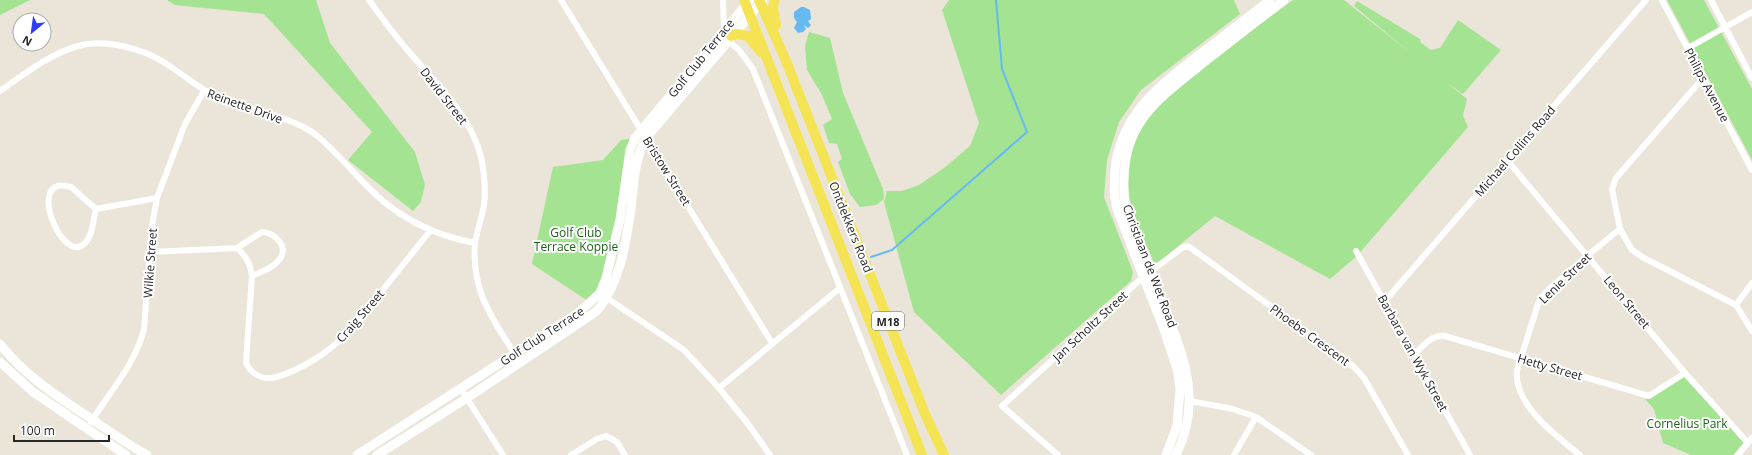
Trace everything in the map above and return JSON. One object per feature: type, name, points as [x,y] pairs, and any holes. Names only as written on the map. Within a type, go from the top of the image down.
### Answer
[{"type":"main road","points":[[774,0],[773,16],[786,62]]},
{"type":"main road","name":"Ontdekkers Road","points":[[760,1],[786,62],[925,414],[944,455]]},
{"type":"main road","name":"Ontdekkers Road","points":[[748,4],[922,455]]},
{"type":"main road","points":[[727,36],[745,34],[750,38],[775,74]]},
{"type":"street","name":"David Street","points":[[369,0],[403,45],[467,122],[476,141],[481,157],[485,190],[484,206],[475,243],[475,268],[478,289],[489,313],[520,362]]},
{"type":"street","name":"Bristow Street","points":[[561,0],[772,343]]},
{"type":"street","points":[[723,0],[727,36],[753,69],[907,455]]},
{"type":"street","name":"Christiaan de Wet Road","points":[[1176,455],[1186,426],[1190,401],[1188,377],[1184,359],[1147,275],[1122,224],[1115,201],[1114,171],[1118,151],[1132,118],[1153,92],[1272,2],[1284,0]]},
{"type":"street","name":"Michael Collins Road","points":[[1384,302],[1646,0]]},
{"type":"street","name":"Philips Avenue","points":[[1662,0],[1752,170]]},
{"type":"street","points":[[1711,0],[1752,78]]},
{"type":"street","name":"Golf Club Terrace","points":[[378,455],[590,317],[597,310],[603,295],[620,219],[630,150],[635,138],[644,134],[727,36],[748,4],[760,1]]},
{"type":"street","points":[[1688,48],[1752,12]]},
{"type":"street","name":"Reinette Drive","points":[[0,91],[50,58],[79,45],[94,44],[122,46],[150,54],[165,62],[204,91],[223,100],[297,124],[315,134],[387,204],[415,224],[430,231],[458,240],[475,243]]},
{"type":"street","points":[[1703,78],[1614,181],[1612,189],[1620,230],[1627,244],[1638,254],[1736,305],[1752,331]]},
{"type":"street","name":"Wilkie Street","points":[[86,429],[122,378],[140,345],[144,329],[152,225],[157,198],[185,124],[204,91]]},
{"type":"street","name":"Leon Street","points":[[1507,160],[1686,373],[1750,441]]},
{"type":"street","points":[[66,185],[75,189],[96,209],[89,237],[84,244],[79,247],[74,247],[68,245],[63,240],[47,201],[52,190],[56,187],[66,185]]},
{"type":"street","points":[[96,209],[157,198]]},
{"type":"street","name":"Lenie Street","points":[[1580,455],[1550,431],[1531,410],[1517,383],[1516,374],[1539,301],[1547,291],[1620,230]]},
{"type":"street","name":"Craig Street","points":[[237,248],[247,258],[252,276],[246,362],[254,374],[261,377],[276,377],[294,371],[307,364],[340,342],[430,231]]},
{"type":"street","points":[[151,252],[237,248],[248,239],[262,232],[270,233],[278,237],[282,248],[280,259],[262,272],[252,276]]},
{"type":"street","name":"Phoebe Crescent","points":[[1181,249],[1185,246],[1190,247],[1353,366],[1364,378],[1408,455]]},
{"type":"street","name":"Jan Scholtz Street","points":[[1058,455],[1002,406],[1147,275],[1181,249]]},
{"type":"street","name":"Barbara van Wyk Street","points":[[1356,251],[1470,455]]},
{"type":"street","name":"Christiaan de Wet Road","points":[[1147,275],[1178,372],[1180,389],[1177,426],[1166,455]]},
{"type":"street","points":[[1736,305],[1752,283]]},
{"type":"street","points":[[719,388],[840,288]]},
{"type":"street","name":"Golf Club Terrace","points":[[357,455],[515,354],[603,295]]},
{"type":"street","points":[[603,295],[684,350],[719,388],[748,424],[770,455]]},
{"type":"street","name":"Hetty Street","points":[[1414,355],[1433,338],[1441,336],[1457,339],[1649,396],[1686,373]]},
{"type":"street","points":[[0,345],[28,375],[92,420],[130,453]]},
{"type":"street","points":[[0,362],[33,392],[86,429],[130,453],[147,455]]},
{"type":"street","points":[[461,389],[503,455]]},
{"type":"street","points":[[1190,401],[1233,409],[1256,417],[1311,455]]},
{"type":"street","points":[[1234,455],[1256,417]]},
{"type":"street","points":[[571,455],[596,439],[606,436],[617,442],[626,455]]},
{"type":"street","points":[[1738,455],[1750,441]]},
{"type":"street","points":[[372,445],[378,455]]},
{"type":"green space","points":[[0,0],[30,0],[0,15]]},
{"type":"green space","points":[[167,0],[316,0],[330,43],[415,152],[425,185],[421,202],[413,211],[348,160],[372,132],[264,14],[175,5]]},
{"type":"green space","points":[[949,0],[1234,0],[1240,14],[1141,90],[1119,122],[1107,160],[1104,197],[1133,272],[1131,281],[1001,395],[914,312],[884,202],[887,191],[902,191],[919,185],[944,168],[970,146],[979,123],[942,10]]},
{"type":"green space","points":[[1293,0],[1344,0],[1413,55],[1354,6],[1357,1],[1420,39],[1421,43],[1431,50],[1440,48],[1458,20],[1501,50],[1463,94],[1447,83],[1467,99],[1463,116],[1468,127],[1357,256],[1330,279],[1215,216],[1155,265],[1136,220],[1127,184],[1130,152],[1137,134],[1160,103],[1190,76]]},
{"type":"green space","points":[[1667,0],[1704,0],[1752,89],[1752,160]]},
{"type":"green space","points":[[809,32],[830,38],[843,93],[883,189],[884,199],[876,205],[860,207],[850,194],[838,162],[842,159],[837,144],[829,143],[823,125],[832,119],[822,95],[807,70],[805,46]]},
{"type":"green space","name":"Golf Club Terrace Koppie","points":[[635,138],[612,254],[591,303],[532,264],[553,167],[603,160],[621,140]]},
{"type":"green space","name":"Cornelius Park","points":[[1683,376],[1744,442],[1733,455],[1691,455],[1663,443],[1654,409],[1645,399]]},
{"type":"water","points":[[801,7],[810,10],[811,19],[808,21],[811,25],[808,28],[804,25],[806,29],[803,32],[798,33],[794,28],[797,22],[794,18],[794,12]]},
{"type":"waterway","points":[[871,257],[892,250],[1027,132],[1002,69],[996,0]]}]
